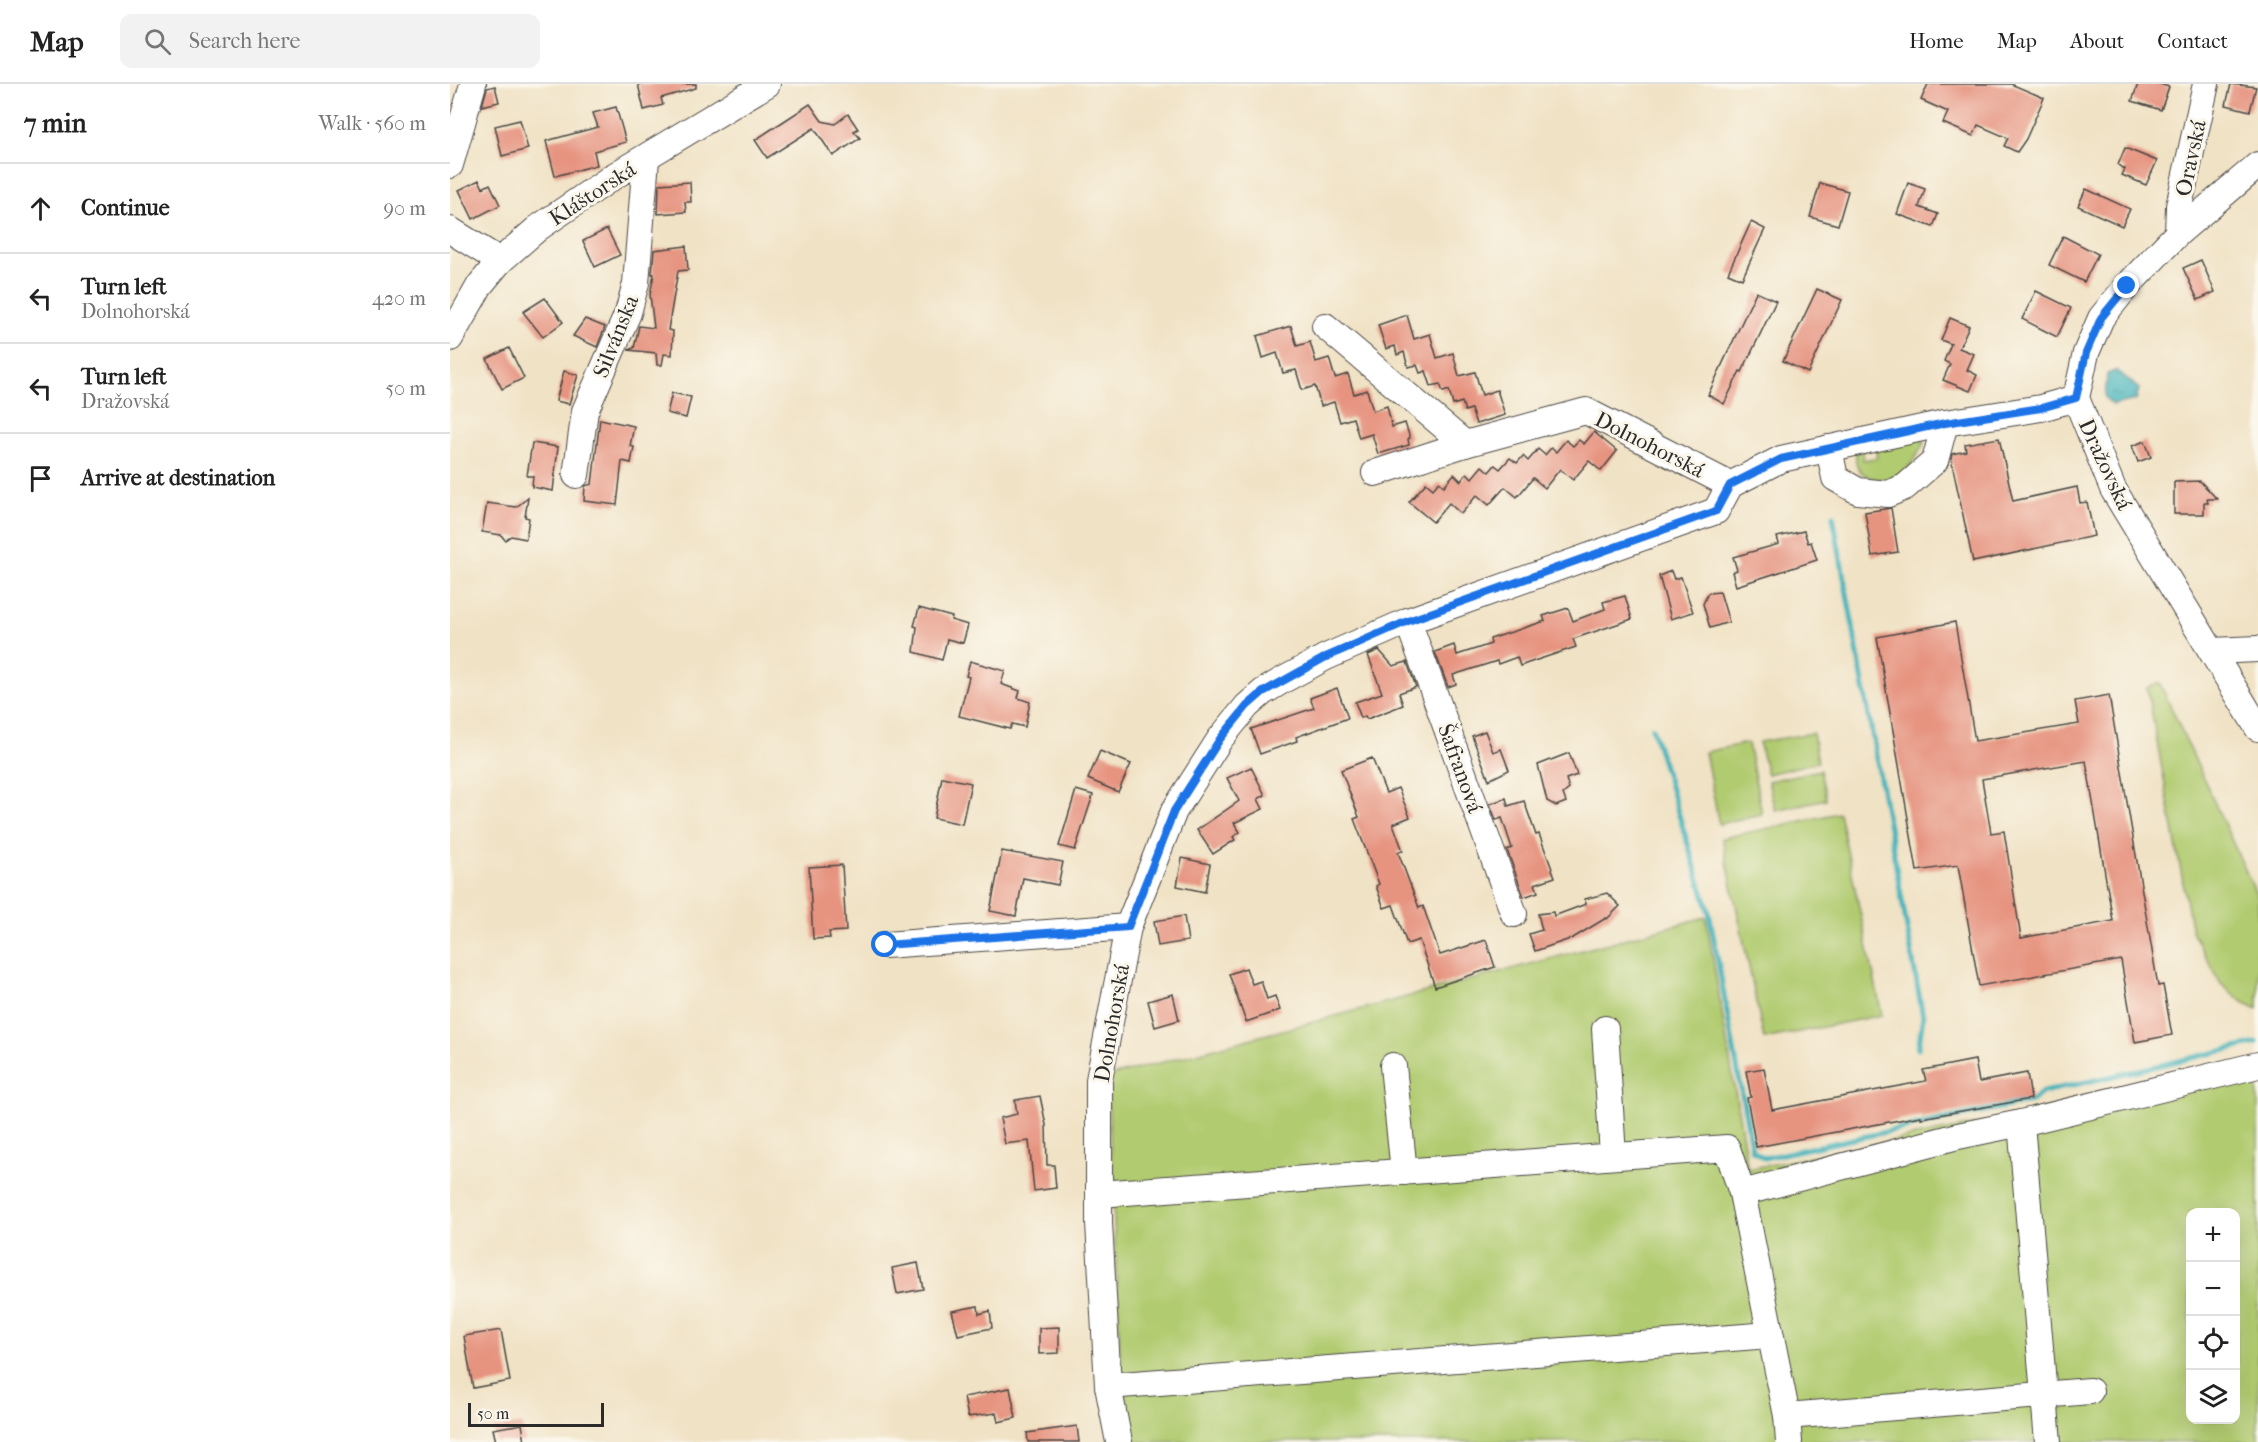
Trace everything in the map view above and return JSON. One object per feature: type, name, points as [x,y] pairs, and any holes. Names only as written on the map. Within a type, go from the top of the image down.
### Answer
[{"type":"street","points":[[450,165],[473,84]]},
{"type":"street","name":"Kláštorská","points":[[450,338],[480,285],[500,261],[538,228],[573,203],[767,84]]},
{"type":"street","name":"Oravská","points":[[2178,233],[2179,206],[2206,84]]},
{"type":"street","name":"Silvánska","points":[[576,475],[585,411],[628,313],[636,283],[646,159]]},
{"type":"street","name":"Dražovská","points":[[2258,165],[2178,233],[2127,286],[2101,318],[2086,353],[2076,398],[2113,489],[2258,728]]},
{"type":"street","points":[[450,230],[500,261]]},
{"type":"street","points":[[1325,326],[1465,444]]},
{"type":"street","name":"Dolnohorská","points":[[1119,1442],[1108,1386],[1099,1194],[1099,1080],[1128,927],[1174,811],[1220,739],[1247,706],[1263,692],[1326,657],[1408,621],[1716,511],[1730,485],[1781,459],[1945,423],[2041,408],[2076,398]]},
{"type":"street","name":"Dolnohorská","points":[[1375,473],[1465,444],[1586,411],[1730,485]]},
{"type":"street","points":[[1829,448],[1835,478],[1858,491],[1888,494],[1905,487],[1935,461],[1945,423]]},
{"type":"street","name":"Šafranová","points":[[1408,621],[1514,914]]},
{"type":"street","points":[[2212,651],[2258,649]]},
{"type":"street","points":[[885,945],[1128,927]]},
{"type":"street","points":[[1605,1029],[1613,1156]]},
{"type":"street","points":[[1742,1193],[1958,1136],[2258,1065]]},
{"type":"street","points":[[1393,1066],[1404,1172]]},
{"type":"street","points":[[2021,1122],[2048,1442]]},
{"type":"street","points":[[1099,1194],[1727,1148],[1742,1193],[1787,1416],[1789,1442]]},
{"type":"street","points":[[1108,1386],[1770,1335]]},
{"type":"street","points":[[1787,1416],[2090,1390]]},
{"type":"green space","points":[[1921,436],[1924,443],[1918,454],[1908,468],[1898,476],[1872,478],[1859,470],[1856,453],[1862,448],[1863,460],[1877,458],[1876,448]]},
{"type":"green space","points":[[2160,683],[2258,898],[2258,1009],[2243,1002],[2221,984],[2192,931],[2147,688]]},
{"type":"green space","points":[[1813,733],[1818,762],[1767,774],[1759,742]]},
{"type":"green space","points":[[1748,743],[1762,814],[1719,824],[1705,752]]},
{"type":"green space","points":[[1820,770],[1826,799],[1775,810],[1768,781]]},
{"type":"green space","points":[[1839,813],[1882,1015],[1764,1039],[1722,838]]},
{"type":"green space","points":[[1706,917],[1748,1169],[2258,1069],[2258,1442],[1132,1442],[1121,1370],[1107,1077]]},
{"type":"water","points":[[2117,370],[2139,389],[2136,400],[2113,405],[2105,398],[2107,374]]},
{"type":"building","points":[[638,84],[696,84],[696,88],[661,98],[663,105],[644,110]]},
{"type":"building","points":[[1928,84],[2011,84],[2044,98],[2026,139],[2017,152],[2004,146],[2008,138],[1978,125],[1973,136],[1943,123],[1948,112],[1921,100]]},
{"type":"building","points":[[2138,84],[2160,84],[2169,87],[2161,110],[2132,101]]},
{"type":"building","points":[[2231,84],[2256,87],[2250,111],[2226,105]]},
{"type":"building","points":[[495,86],[499,102],[482,106],[487,88]]},
{"type":"building","points":[[810,104],[822,121],[835,124],[848,114],[858,129],[854,131],[860,138],[833,156],[814,128],[767,158],[755,140]]},
{"type":"building","points":[[616,107],[626,142],[594,151],[597,165],[555,176],[546,141],[598,127],[593,113]]},
{"type":"building","points":[[520,120],[528,149],[502,156],[495,126]]},
{"type":"building","points":[[2125,148],[2157,161],[2146,185],[2122,175],[2125,169],[2118,165]]},
{"type":"building","points":[[479,180],[483,188],[490,184],[500,205],[473,219],[459,190]]},
{"type":"building","points":[[690,182],[691,202],[685,202],[686,212],[658,214],[659,184]]},
{"type":"building","points":[[1820,183],[1848,191],[1838,225],[1810,217]]},
{"type":"building","points":[[1908,183],[1925,189],[1919,207],[1938,214],[1933,227],[1897,214]]},
{"type":"building","points":[[2086,189],[2130,209],[2122,226],[2078,206]]},
{"type":"building","points":[[1751,222],[1765,229],[1742,279],[1728,273]]},
{"type":"building","points":[[607,229],[620,255],[595,267],[583,241]]},
{"type":"building","points":[[2063,236],[2098,254],[2084,282],[2049,265]]},
{"type":"building","points":[[686,246],[688,270],[678,271],[668,330],[673,331],[672,355],[664,354],[662,365],[657,365],[656,353],[628,350],[634,348],[639,326],[654,328],[650,295],[654,274],[652,274],[654,250]]},
{"type":"building","points":[[2201,260],[2215,292],[2198,300],[2183,268]]},
{"type":"building","points":[[1817,289],[1842,300],[1808,373],[1783,361]]},
{"type":"building","points":[[2036,291],[2071,308],[2057,337],[2022,319]]},
{"type":"building","points":[[1756,292],[1776,301],[1724,404],[1708,395]]},
{"type":"building","points":[[545,298],[563,322],[543,337],[523,312]]},
{"type":"building","points":[[1407,315],[1414,339],[1430,334],[1437,358],[1453,353],[1459,376],[1475,372],[1482,395],[1497,390],[1505,415],[1476,424],[1471,409],[1465,411],[1462,402],[1453,405],[1449,390],[1443,392],[1440,384],[1431,386],[1426,371],[1420,373],[1417,365],[1408,367],[1404,352],[1397,355],[1395,346],[1386,349],[1378,325]]},
{"type":"building","points":[[1950,318],[1969,326],[1959,348],[1974,354],[1967,370],[1977,375],[1970,391],[1943,380],[1950,364],[1944,361],[1951,344],[1941,340]]},
{"type":"building","points":[[585,319],[605,327],[597,347],[573,336]]},
{"type":"building","points":[[1291,326],[1297,346],[1310,342],[1316,362],[1329,358],[1335,378],[1348,374],[1354,394],[1367,390],[1373,411],[1387,406],[1392,427],[1405,423],[1410,438],[1408,439],[1409,445],[1378,454],[1372,434],[1359,438],[1353,418],[1340,422],[1334,402],[1321,406],[1315,386],[1302,390],[1296,370],[1283,373],[1277,353],[1263,358],[1257,336]]},
{"type":"building","points":[[509,348],[524,378],[502,389],[487,359]]},
{"type":"building","points":[[564,371],[578,375],[569,404],[556,401]]},
{"type":"building","points":[[672,393],[691,397],[686,418],[667,413]]},
{"type":"building","points":[[600,419],[634,426],[630,446],[634,447],[631,463],[622,461],[617,505],[584,501],[585,486],[592,484]]},
{"type":"building","points":[[1594,432],[1617,451],[1601,471],[1589,461],[1573,480],[1560,469],[1545,488],[1533,478],[1517,497],[1505,487],[1489,505],[1477,495],[1461,514],[1449,503],[1433,522],[1409,502],[1426,483],[1433,489],[1439,482],[1444,486],[1454,474],[1461,481],[1467,473],[1472,478],[1482,466],[1489,472],[1495,465],[1500,469],[1510,458],[1517,463],[1523,456],[1528,461],[1538,449],[1545,455],[1551,448],[1556,452],[1566,440],[1573,446],[1579,440],[1584,444]]},
{"type":"building","points":[[1999,438],[2013,501],[2077,487],[2080,503],[2087,502],[2094,536],[1973,562],[1951,459],[1952,454],[1966,451],[1965,444]]},
{"type":"building","points":[[2145,441],[2151,457],[2138,462],[2132,446]]},
{"type":"building","points":[[532,443],[558,447],[553,491],[532,487],[533,476],[527,476]]},
{"type":"building","points":[[2200,481],[2217,499],[2207,499],[2208,503],[2204,503],[2204,514],[2174,514],[2174,482]]},
{"type":"building","points":[[528,498],[525,517],[529,518],[526,539],[511,536],[505,540],[501,535],[482,532],[487,503],[516,507]]},
{"type":"building","points":[[1891,508],[1898,552],[1872,556],[1865,512]]},
{"type":"building","points":[[1804,531],[1808,543],[1811,542],[1817,560],[1736,586],[1732,572],[1737,570],[1733,557],[1779,544],[1777,537]]},
{"type":"building","points":[[1671,571],[1674,579],[1681,577],[1693,612],[1671,619],[1659,576]]},
{"type":"building","points":[[1720,592],[1729,622],[1710,628],[1703,604],[1708,593]]},
{"type":"building","points":[[1625,596],[1632,619],[1573,639],[1576,647],[1520,666],[1517,657],[1453,675],[1456,684],[1448,687],[1435,652],[1454,645],[1457,655],[1491,644],[1490,639],[1545,621],[1543,616],[1568,608],[1573,621],[1605,609],[1603,602]]},
{"type":"building","points":[[919,608],[952,617],[951,620],[968,625],[963,643],[947,639],[942,660],[914,652],[917,627],[914,626]]},
{"type":"building","points":[[1955,622],[1975,741],[2079,724],[2075,701],[2109,695],[2158,986],[2163,985],[2172,1035],[2135,1042],[2121,960],[1979,986],[1958,865],[1917,871],[1877,637]],"holes":[[[2086,761],[2113,921],[2021,938],[2004,831],[1991,833],[1982,779]]]},
{"type":"building","points":[[1379,650],[1393,666],[1407,662],[1416,687],[1399,693],[1403,705],[1367,719],[1365,716],[1361,718],[1355,702],[1382,693],[1368,655]]},
{"type":"building","points":[[970,661],[1005,671],[1001,684],[1020,691],[1018,698],[1030,702],[1025,727],[1012,724],[1010,729],[959,716],[969,677],[966,676]]},
{"type":"building","points":[[1337,688],[1348,718],[1296,737],[1297,741],[1260,754],[1251,729],[1314,708],[1310,698]]},
{"type":"building","points":[[1485,731],[1493,752],[1501,749],[1509,770],[1489,780],[1472,736]]},
{"type":"building","points":[[1100,751],[1131,764],[1118,792],[1088,779]]},
{"type":"building","points":[[1569,753],[1577,775],[1566,779],[1569,789],[1563,794],[1566,802],[1556,806],[1547,801],[1538,765]]},
{"type":"building","points":[[1372,758],[1386,793],[1398,788],[1410,817],[1393,824],[1403,851],[1398,852],[1419,908],[1423,906],[1440,955],[1486,940],[1495,967],[1435,987],[1419,940],[1407,944],[1393,905],[1384,908],[1376,886],[1379,884],[1354,819],[1359,817],[1341,770]]},
{"type":"building","points":[[1251,767],[1265,795],[1258,799],[1263,809],[1234,823],[1240,832],[1233,837],[1235,840],[1213,854],[1197,830],[1239,801],[1227,778]]},
{"type":"building","points":[[942,777],[971,783],[962,824],[934,818]]},
{"type":"building","points":[[1076,790],[1093,795],[1075,850],[1059,846]]},
{"type":"building","points":[[1506,798],[1508,806],[1524,801],[1555,877],[1535,884],[1538,892],[1524,897],[1507,850],[1512,848],[1502,818],[1496,820],[1490,804]]},
{"type":"building","points":[[1002,851],[1063,862],[1058,885],[1023,878],[1016,916],[990,911]]},
{"type":"building","points":[[1182,858],[1210,864],[1205,892],[1177,886]]},
{"type":"building","points":[[842,865],[846,931],[829,932],[830,938],[813,939],[809,867]]},
{"type":"building","points":[[1607,893],[1620,906],[1607,919],[1573,938],[1535,951],[1529,934],[1542,930],[1538,914],[1553,912],[1554,916],[1586,904],[1585,899]]},
{"type":"building","points":[[1184,916],[1188,941],[1158,946],[1154,921]]},
{"type":"building","points":[[1246,968],[1252,984],[1261,981],[1267,999],[1275,996],[1280,1010],[1246,1022],[1229,974]]},
{"type":"building","points":[[1173,994],[1179,1020],[1155,1027],[1148,1001]]},
{"type":"building","points":[[1975,1060],[1979,1082],[2027,1073],[2031,1099],[1921,1118],[1921,1116],[1756,1147],[1747,1098],[1751,1097],[1746,1071],[1764,1068],[1772,1110],[1926,1081],[1923,1070]]},
{"type":"building","points":[[1040,1096],[1046,1125],[1047,1165],[1054,1165],[1056,1188],[1034,1191],[1029,1141],[1005,1144],[1000,1118],[1017,1114],[1015,1100]]},
{"type":"building","points":[[918,1263],[923,1289],[897,1294],[892,1268]]},
{"type":"building","points":[[978,1306],[979,1314],[990,1311],[992,1328],[958,1335],[952,1311]]},
{"type":"building","points":[[1059,1327],[1059,1353],[1039,1354],[1039,1328]]},
{"type":"building","points":[[501,1330],[510,1381],[473,1388],[464,1336]]},
{"type":"building","points":[[1010,1388],[1016,1418],[998,1422],[996,1413],[968,1417],[964,1397]]},
{"type":"building","points":[[522,1424],[525,1442],[496,1442],[493,1429]]},
{"type":"building","points":[[1077,1426],[1079,1442],[1028,1442],[1027,1433]]},
{"type":"waterway","points":[[1833,516],[1923,1017],[1918,1049]]},
{"type":"waterway","points":[[1652,728],[1709,912],[1752,1150],[1764,1158],[2031,1101],[2043,1092],[2257,1043]]},
{"type":"route","points":[[885,945],[1128,927],[1174,811],[1220,739],[1247,706],[1263,692],[1326,657],[1408,621],[1716,511],[1730,485],[1781,459],[1945,423],[2041,408],[2076,398],[2086,353],[2101,318],[2127,286]]}]
